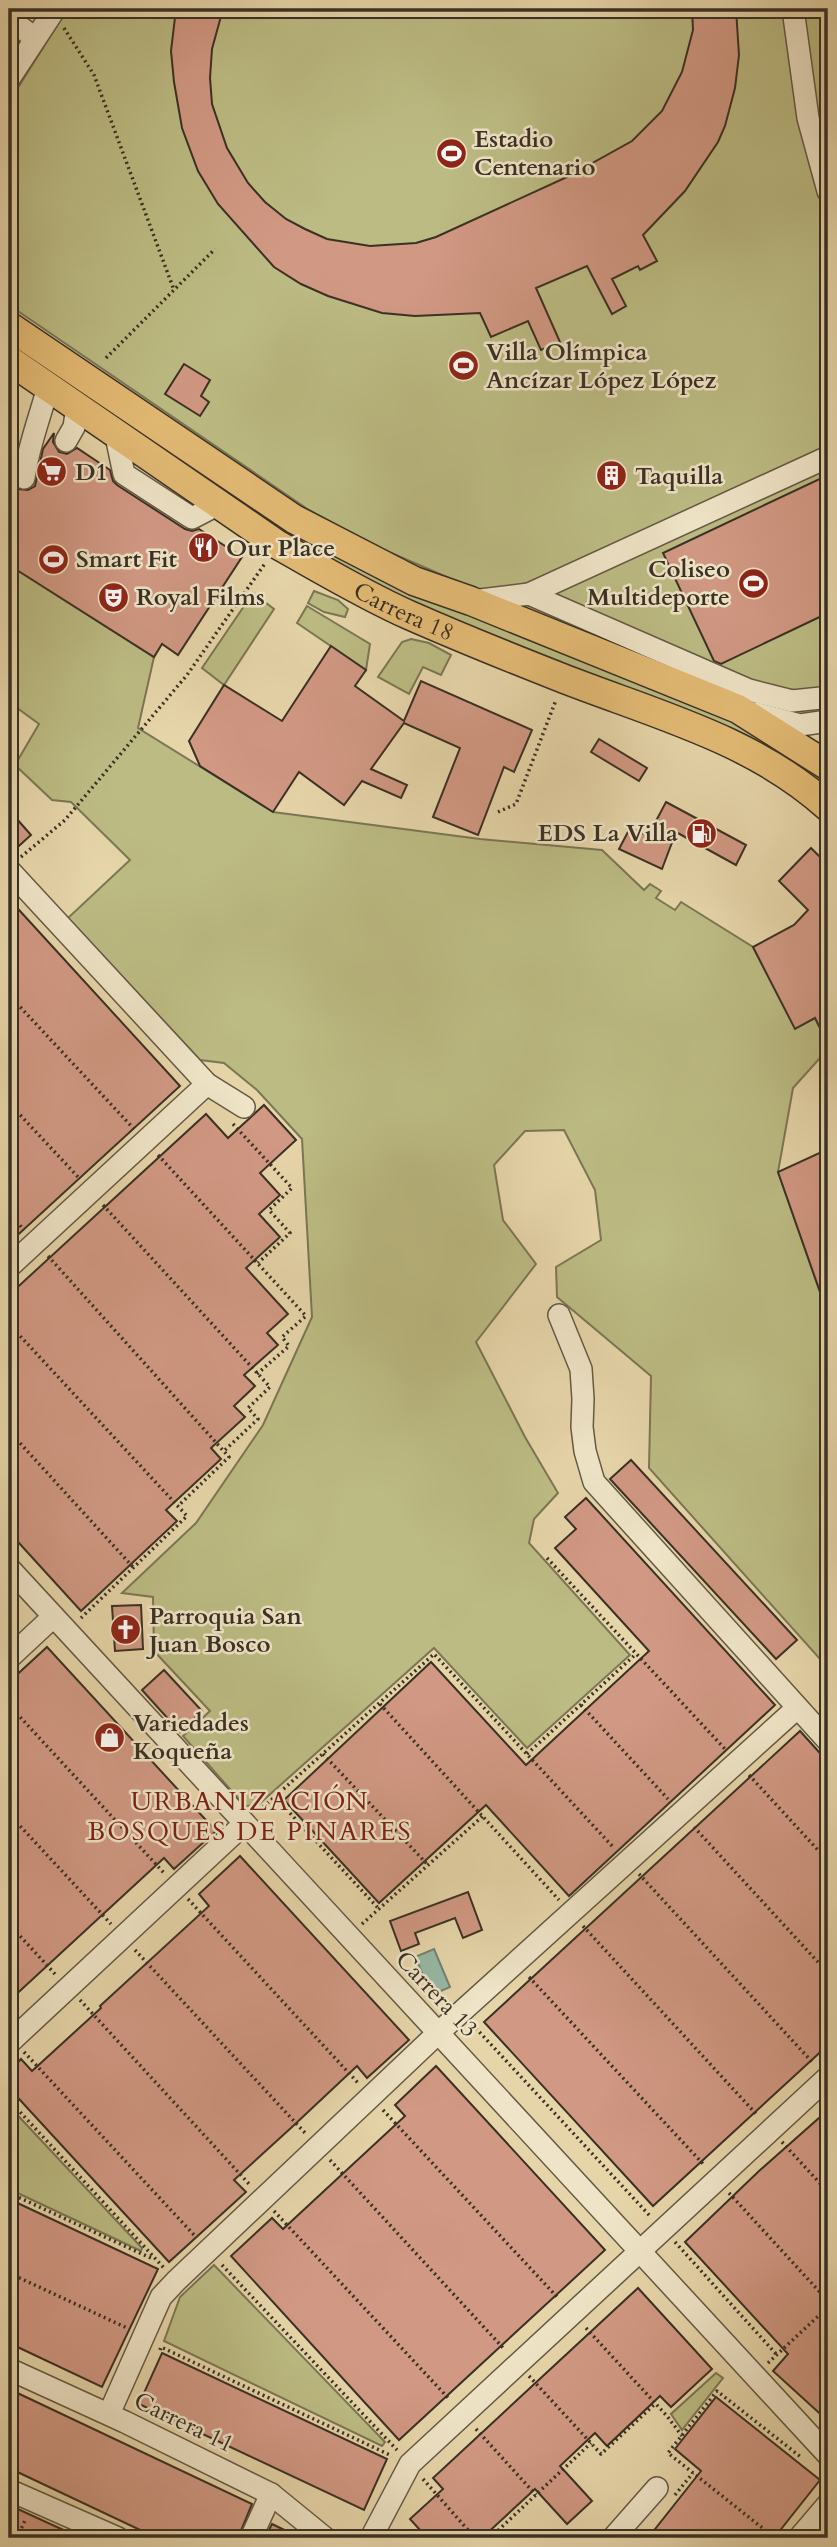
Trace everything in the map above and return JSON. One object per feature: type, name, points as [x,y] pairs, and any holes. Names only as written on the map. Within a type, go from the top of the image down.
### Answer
[{"type":"main road","name":"Carrera 18","points":[[9,326],[294,519],[414,580],[738,709],[828,766]]},
{"type":"main road","name":"Carrera 18","points":[[9,360],[278,545],[407,614],[740,747],[811,791],[828,807]]},
{"type":"street","points":[[793,9],[808,118],[828,191]]},
{"type":"street","points":[[9,79],[35,38],[58,16]]},
{"type":"street","points":[[11,27],[35,38]]},
{"type":"street","points":[[24,478],[27,456],[48,387]]},
{"type":"street","points":[[66,441],[74,427],[77,407]]},
{"type":"street","points":[[471,601],[529,594],[828,457]]},
{"type":"street","points":[[529,594],[749,690],[792,701],[828,695]]},
{"type":"street","points":[[738,709],[800,725],[828,721]]},
{"type":"street","points":[[14,865],[207,1084],[236,1113]]},
{"type":"street","points":[[9,1267],[207,1084]]},
{"type":"street","points":[[559,1315],[581,1369],[582,1427],[585,1451],[594,1482],[828,1741]]},
{"type":"street","name":"Carrera 13","points":[[9,1568],[828,2455]]},
{"type":"street","points":[[9,1658],[60,1624]]},
{"type":"street","points":[[109,2414],[153,2342],[161,2297],[176,2281],[438,2033],[797,1708]]},
{"type":"street","points":[[11,2041],[244,1824]]},
{"type":"street","points":[[371,2538],[410,2464],[828,2077]]},
{"type":"street","name":"Carrera 11","points":[[9,2369],[109,2414],[271,2494],[325,2538]]},
{"type":"street","points":[[613,2538],[657,2488]]},
{"type":"street","points":[[9,2490],[118,2538]]},
{"type":"street","points":[[251,2538],[271,2494]]},
{"type":"street","points":[[799,2538],[828,2504]]},
{"type":"path","points":[[58,16],[94,75],[174,290]]},
{"type":"path","points":[[106,358],[215,249]]},
{"type":"path","points":[[14,865],[65,820],[187,676],[278,545]]},
{"type":"path","points":[[498,812],[516,804],[563,678]]},
{"type":"path","points":[[9,1103],[270,1387],[248,1408],[258,1419],[224,1451]]},
{"type":"path","points":[[236,1113],[292,1188],[269,1210],[290,1233],[258,1263]]},
{"type":"path","points":[[9,1213],[229,1457],[178,1506]]},
{"type":"path","points":[[257,1374],[289,1346],[282,1337],[306,1316]]},
{"type":"path","points":[[9,1324],[187,1516],[133,1567],[60,1624]]},
{"type":"path","points":[[9,1431],[133,1567]]},
{"type":"path","points":[[547,1558],[828,1861]]},
{"type":"path","points":[[244,1824],[434,1654]]},
{"type":"path","points":[[527,1754],[636,1654]]},
{"type":"path","points":[[380,1703],[828,2192]]},
{"type":"path","points":[[9,1705],[656,2403],[681,2436]]},
{"type":"path","points":[[581,1705],[828,1973]]},
{"type":"path","points":[[323,1754],[428,1865]]},
{"type":"path","points":[[275,1797],[379,1909]]},
{"type":"path","points":[[349,1936],[483,1816]]},
{"type":"path","points":[[516,1963],[828,2301]]},
{"type":"path","points":[[461,2012],[777,2355]]},
{"type":"path","points":[[11,2041],[410,2464],[475,2538]]},
{"type":"path","points":[[9,2100],[176,2281]]},
{"type":"path","points":[[9,2193],[157,2260]]},
{"type":"path","points":[[9,2273],[410,2464]]},
{"type":"path","points":[[754,2376],[828,2307]]},
{"type":"path","points":[[775,2538],[667,2453],[717,2391],[808,2462]]},
{"type":"path","points":[[601,2454],[656,2403]]},
{"type":"path","points":[[490,2538],[591,2443]]},
{"type":"shaded area","name":"Villa Olímpica Ancízar López López","points":[[31,9],[821,9],[828,49],[828,721],[800,725],[597,642],[373,545],[309,510],[9,305],[9,102],[56,27],[47,21],[33,18]]},
{"type":"shaded area","points":[[9,340],[274,515],[698,698],[828,777],[828,794],[697,716],[410,602],[285,537],[9,350]]},
{"type":"shaded area","points":[[9,565],[154,657],[138,728],[273,812],[480,839],[602,850],[644,890],[650,884],[661,891],[656,898],[675,910],[681,902],[753,947],[795,1028],[815,1018],[828,1049],[793,1088],[778,1172],[828,1315],[828,1668],[649,1468],[651,1376],[557,1297],[556,1267],[601,1240],[595,1190],[564,1130],[525,1131],[494,1165],[503,1220],[536,1264],[476,1342],[525,1437],[558,1493],[534,1519],[529,1543],[630,1655],[527,1748],[434,1648],[258,1805],[245,1806],[183,1736],[210,1711],[154,1651],[153,1597],[122,1593],[196,1523],[263,1425],[312,1317],[302,1139],[257,1090],[224,1063],[200,1060],[68,918],[130,860],[71,802],[52,800],[15,765],[39,724],[9,702]]},
{"type":"shaded area","points":[[314,591],[338,600],[348,609],[345,617],[324,612],[308,603]]},
{"type":"shaded area","points":[[253,593],[274,609],[224,685],[202,668]]},
{"type":"shaded area","points":[[307,606],[370,644],[366,670],[297,623]]},
{"type":"shaded area","points":[[411,639],[429,643],[451,655],[441,675],[423,667],[409,694],[378,677],[402,642]]},
{"type":"shaded area","points":[[434,1949],[450,1987],[432,1995],[415,1957]]},
{"type":"shaded area","points":[[9,2106],[142,2248],[141,2251],[9,2189]]},
{"type":"shaded area","points":[[214,2265],[385,2442],[382,2446],[164,2341],[180,2297]]},
{"type":"shaded area","points":[[716,2373],[723,2378],[682,2430],[671,2414]]},
{"type":"building","points":[[176,9],[223,9],[212,49],[212,104],[227,148],[248,183],[265,202],[286,219],[305,229],[327,239],[370,246],[416,243],[436,237],[567,177],[632,141],[662,111],[682,72],[693,30],[692,9],[736,9],[739,55],[735,88],[718,142],[685,191],[643,235],[657,261],[640,270],[638,266],[612,279],[626,306],[612,314],[587,266],[536,288],[560,342],[541,350],[528,321],[491,337],[480,313],[415,316],[382,313],[328,296],[301,284],[274,267],[218,204],[198,171],[182,128],[174,82],[171,51]]},
{"type":"building","points":[[184,364],[210,380],[201,396],[209,402],[200,416],[165,394]]},
{"type":"building","points":[[54,433],[53,442],[59,452],[67,454],[77,448],[110,470],[117,485],[185,529],[199,529],[242,557],[178,655],[162,644],[154,657],[9,565],[9,502],[17,489],[28,490],[35,486],[43,449]]},
{"type":"building","name":"Coliseo Multideporte","points":[[828,475],[828,613],[721,664],[714,661],[663,553]]},
{"type":"building","points":[[331,646],[366,670],[355,686],[404,721],[421,681],[532,730],[514,772],[504,767],[478,835],[433,817],[460,748],[404,723],[371,769],[407,785],[401,798],[362,781],[344,805],[299,772],[273,812],[200,766],[189,741],[224,685],[282,721]]},
{"type":"building","points":[[599,739],[647,768],[639,781],[591,752]]},
{"type":"building","points":[[666,802],[746,845],[736,865],[676,832],[662,869],[619,849],[630,828],[648,836]]},
{"type":"building","points":[[9,810],[31,835],[9,855]]},
{"type":"building","points":[[811,848],[828,865],[828,889],[823,894],[828,903],[828,1044],[815,1018],[795,1029],[753,947],[794,925],[808,910],[779,881]]},
{"type":"building","points":[[9,899],[180,1086],[9,1243]]},
{"type":"building","points":[[264,1105],[296,1140],[260,1173],[280,1195],[259,1214],[280,1237],[246,1268],[288,1314],[267,1333],[278,1345],[244,1375],[255,1386],[234,1406],[245,1417],[211,1448],[221,1459],[166,1510],[177,1521],[81,1611],[9,1532],[9,1295],[206,1114],[228,1138]]},
{"type":"building","points":[[828,1149],[828,1308],[826,1309],[778,1172]]},
{"type":"building","points":[[631,1460],[797,1640],[776,1659],[610,1479]]},
{"type":"building","points":[[586,1498],[775,1705],[569,1896],[486,1805],[379,1903],[284,1800],[431,1662],[526,1765],[649,1651],[555,1548],[576,1529],[565,1517]]},
{"type":"building","points":[[141,1605],[143,1649],[115,1651],[112,1606]]},
{"type":"building","points":[[47,1647],[216,1831],[174,1869],[164,1858],[9,2001],[9,1682]]},
{"type":"building","points":[[164,1670],[202,1711],[180,1732],[142,1690]]},
{"type":"building","points":[[800,1731],[828,1762],[828,2045],[653,2206],[484,2022]]},
{"type":"building","points":[[240,1856],[409,2040],[367,2078],[357,2066],[234,2180],[246,2192],[169,2262],[9,2088],[9,2071],[21,2059],[32,2071],[101,2008],[100,2006],[209,1906],[199,1894]]},
{"type":"building","points":[[468,1892],[482,1930],[463,1938],[455,1918],[415,1933],[419,1944],[401,1951],[390,1921]]},
{"type":"building","points":[[436,2066],[605,2250],[399,2440],[231,2256],[272,2218],[283,2229],[405,2116],[395,2105]]},
{"type":"building","points":[[828,2110],[828,2421],[773,2371],[788,2354],[685,2242]]},
{"type":"building","points":[[9,2199],[158,2269],[102,2387],[9,2343]]},
{"type":"building","points":[[638,2288],[712,2369],[671,2407],[660,2396],[607,2446],[595,2433],[560,2466],[592,2501],[567,2524],[535,2489],[482,2538],[412,2538],[420,2530],[410,2519],[443,2489],[433,2478]]},
{"type":"building","points":[[162,2353],[387,2459],[364,2510],[139,2404]]},
{"type":"building","points":[[9,2389],[252,2504],[238,2538],[157,2538],[9,2468]]},
{"type":"building","points":[[716,2397],[820,2480],[774,2538],[648,2538],[701,2471],[675,2449]]},
{"type":"building","points":[[9,2505],[81,2538],[22,2538],[9,2532]]},
{"type":"building","points":[[272,2524],[301,2538],[265,2538]]},
{"type":"place","name":"Estadio Centenario","points":[[451,153]]},
{"type":"place","name":"Villa Olímpica Ancízar López López","points":[[463,366]]},
{"type":"place","name":"D1","points":[[52,472]]},
{"type":"place","name":"Taquilla","points":[[612,476]]},
{"type":"place","name":"Our Place","points":[[203,548]]},
{"type":"place","name":"Smart Fit","points":[[53,559]]},
{"type":"place","name":"Coliseo Multideporte","points":[[753,583]]},
{"type":"place","name":"Royal Films","points":[[113,597]]},
{"type":"place","name":"EDS La Villa","points":[[701,833]]},
{"type":"place","name":"Parroquia San Juan Bosco","points":[[126,1630]]},
{"type":"place","name":"Variedades Koqueña","points":[[110,1737]]},
{"type":"district","name":"URBANIZACIÓN BOSQUES DE PINARES","points":[[250,1816]]}]
